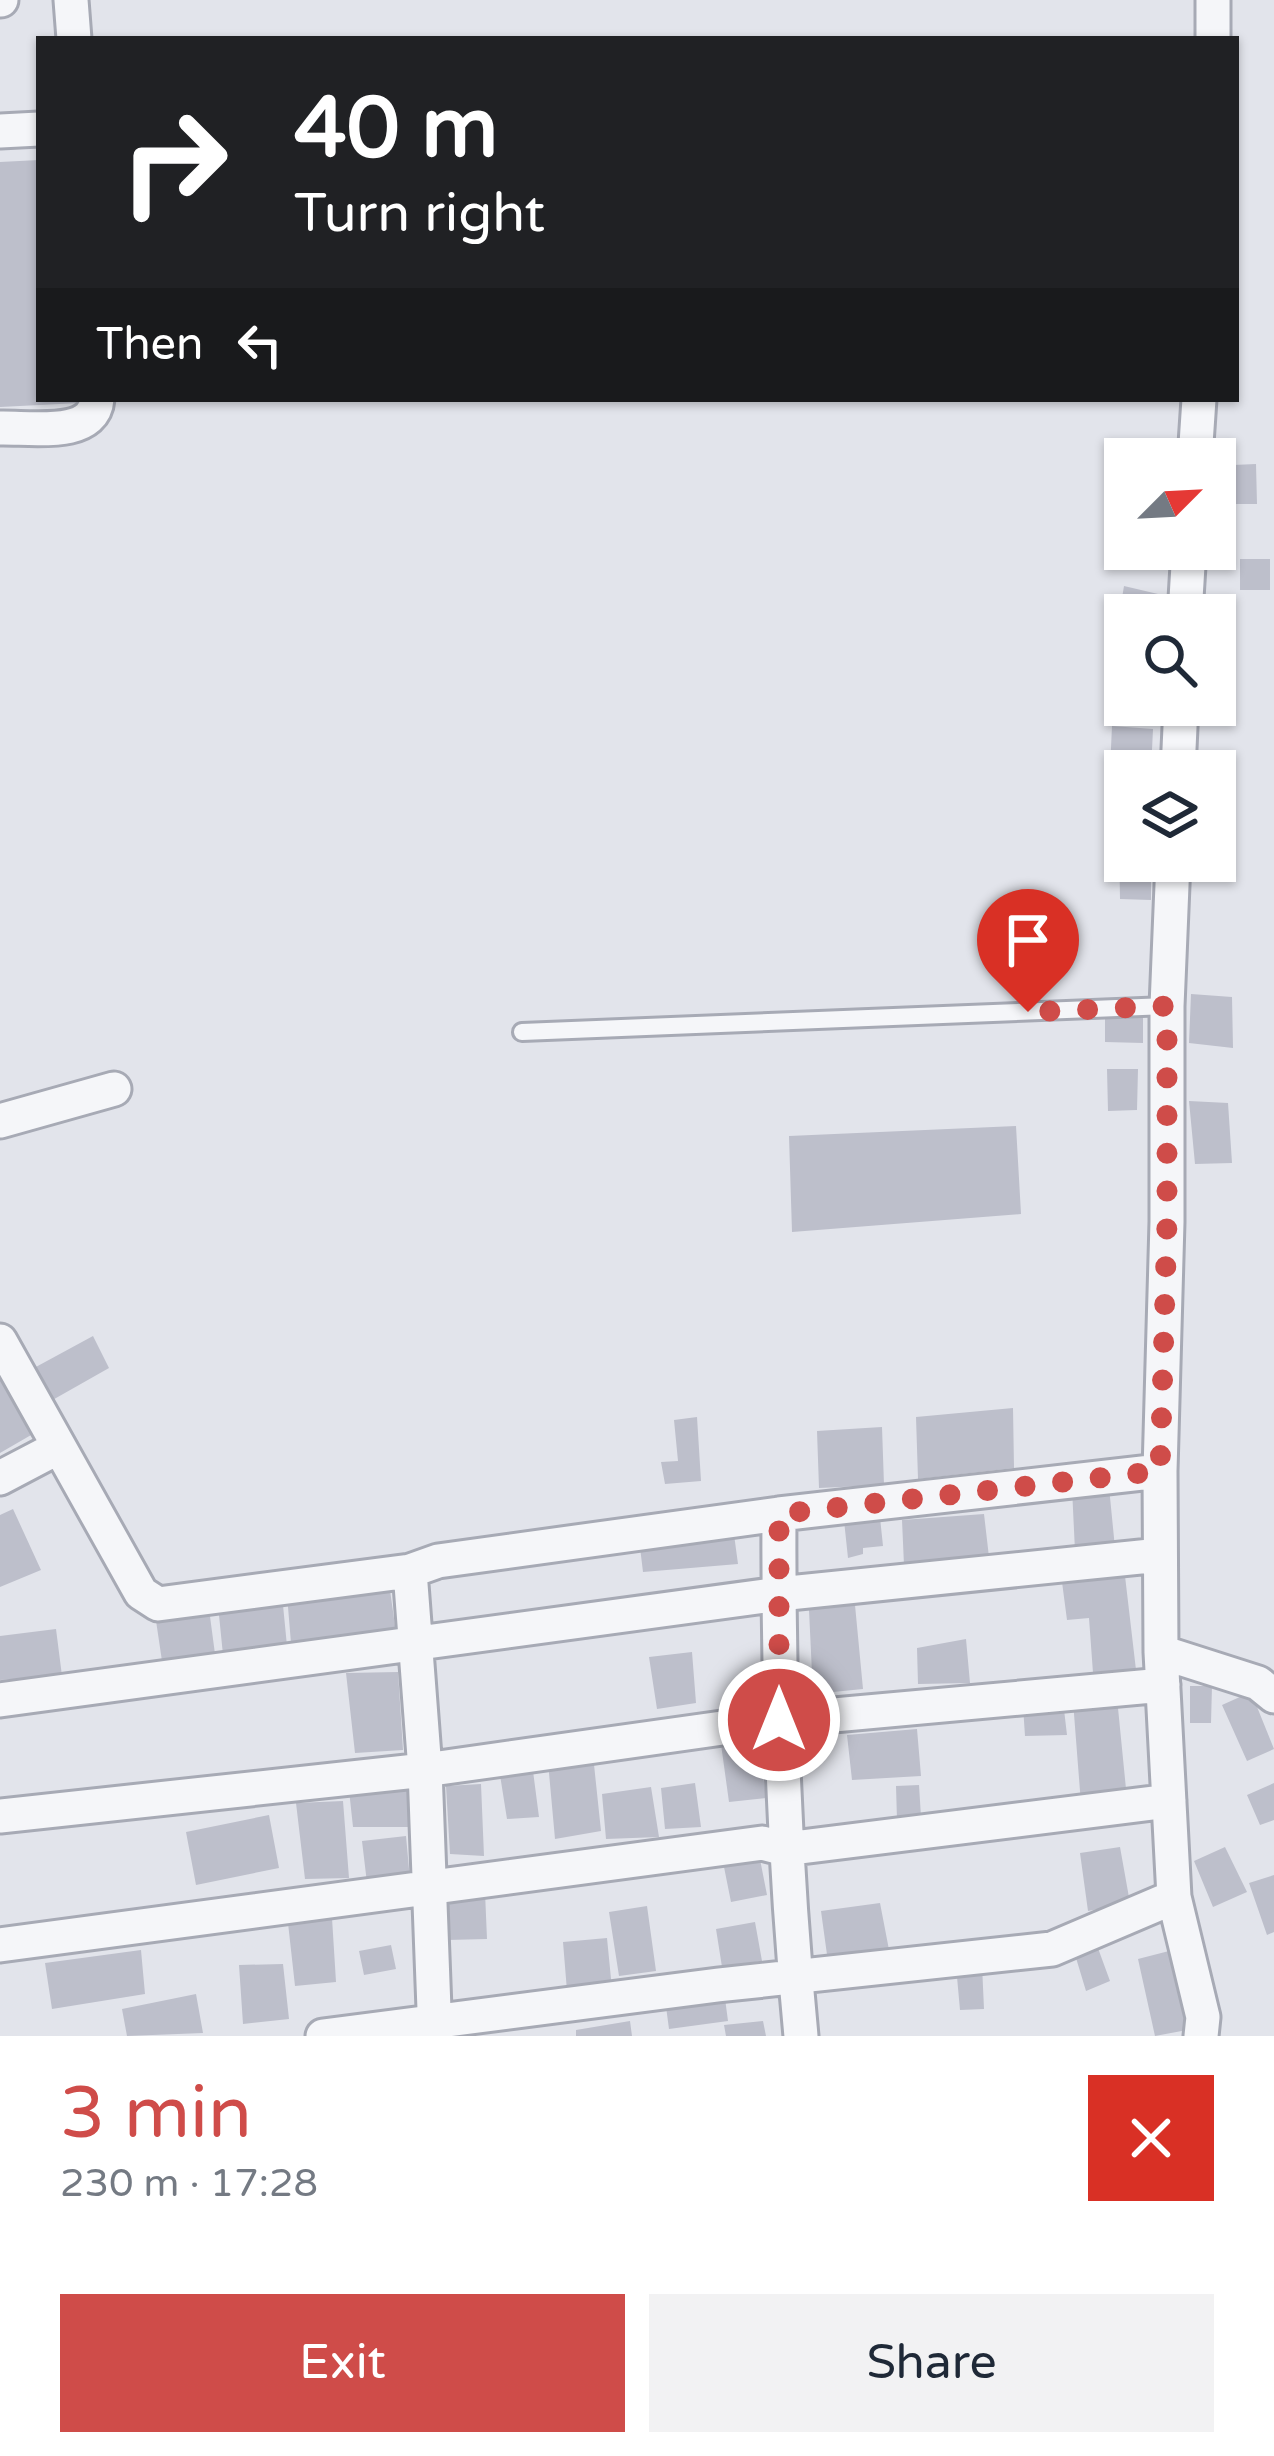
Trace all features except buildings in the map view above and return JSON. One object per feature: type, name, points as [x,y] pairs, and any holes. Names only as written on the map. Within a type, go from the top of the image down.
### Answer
[{"type":"street","points":[[71,0],[74,36]]},
{"type":"street","points":[[1213,0],[1213,36]]},
{"type":"street","points":[[0,131],[36,129]]},
{"type":"street","points":[[0,428],[87,422],[97,402]]},
{"type":"street","points":[[1196,438],[1199,402]]},
{"type":"street","points":[[1172,882],[1160,1471],[1162,1669],[1174,1897],[1203,2017],[1201,2036]]},
{"type":"street","points":[[0,1121],[115,1089]]},
{"type":"street","points":[[0,1341],[141,1593],[158,1604],[779,1514],[1160,1471]]},
{"type":"street","points":[[0,1478],[56,1448]]},
{"type":"street","points":[[779,1514],[779,1720],[801,2036]]},
{"type":"street","points":[[0,1700],[778,1594],[1160,1555]]},
{"type":"street","points":[[410,1571],[425,1770],[434,2029]]},
{"type":"street","points":[[0,1816],[425,1770],[1162,1669],[1258,1683],[1274,1696]]},
{"type":"street","points":[[0,1945],[762,1843],[785,1849],[1169,1801]]},
{"type":"street","points":[[323,2036],[434,2029],[795,1977],[1052,1948],[1174,1897]]},
{"type":"lane","points":[[522,1032],[1167,1006]]},
{"type":"route","points":[[779,1720],[779,1514],[1160,1471],[1167,1006],[1028,1012]]}]
